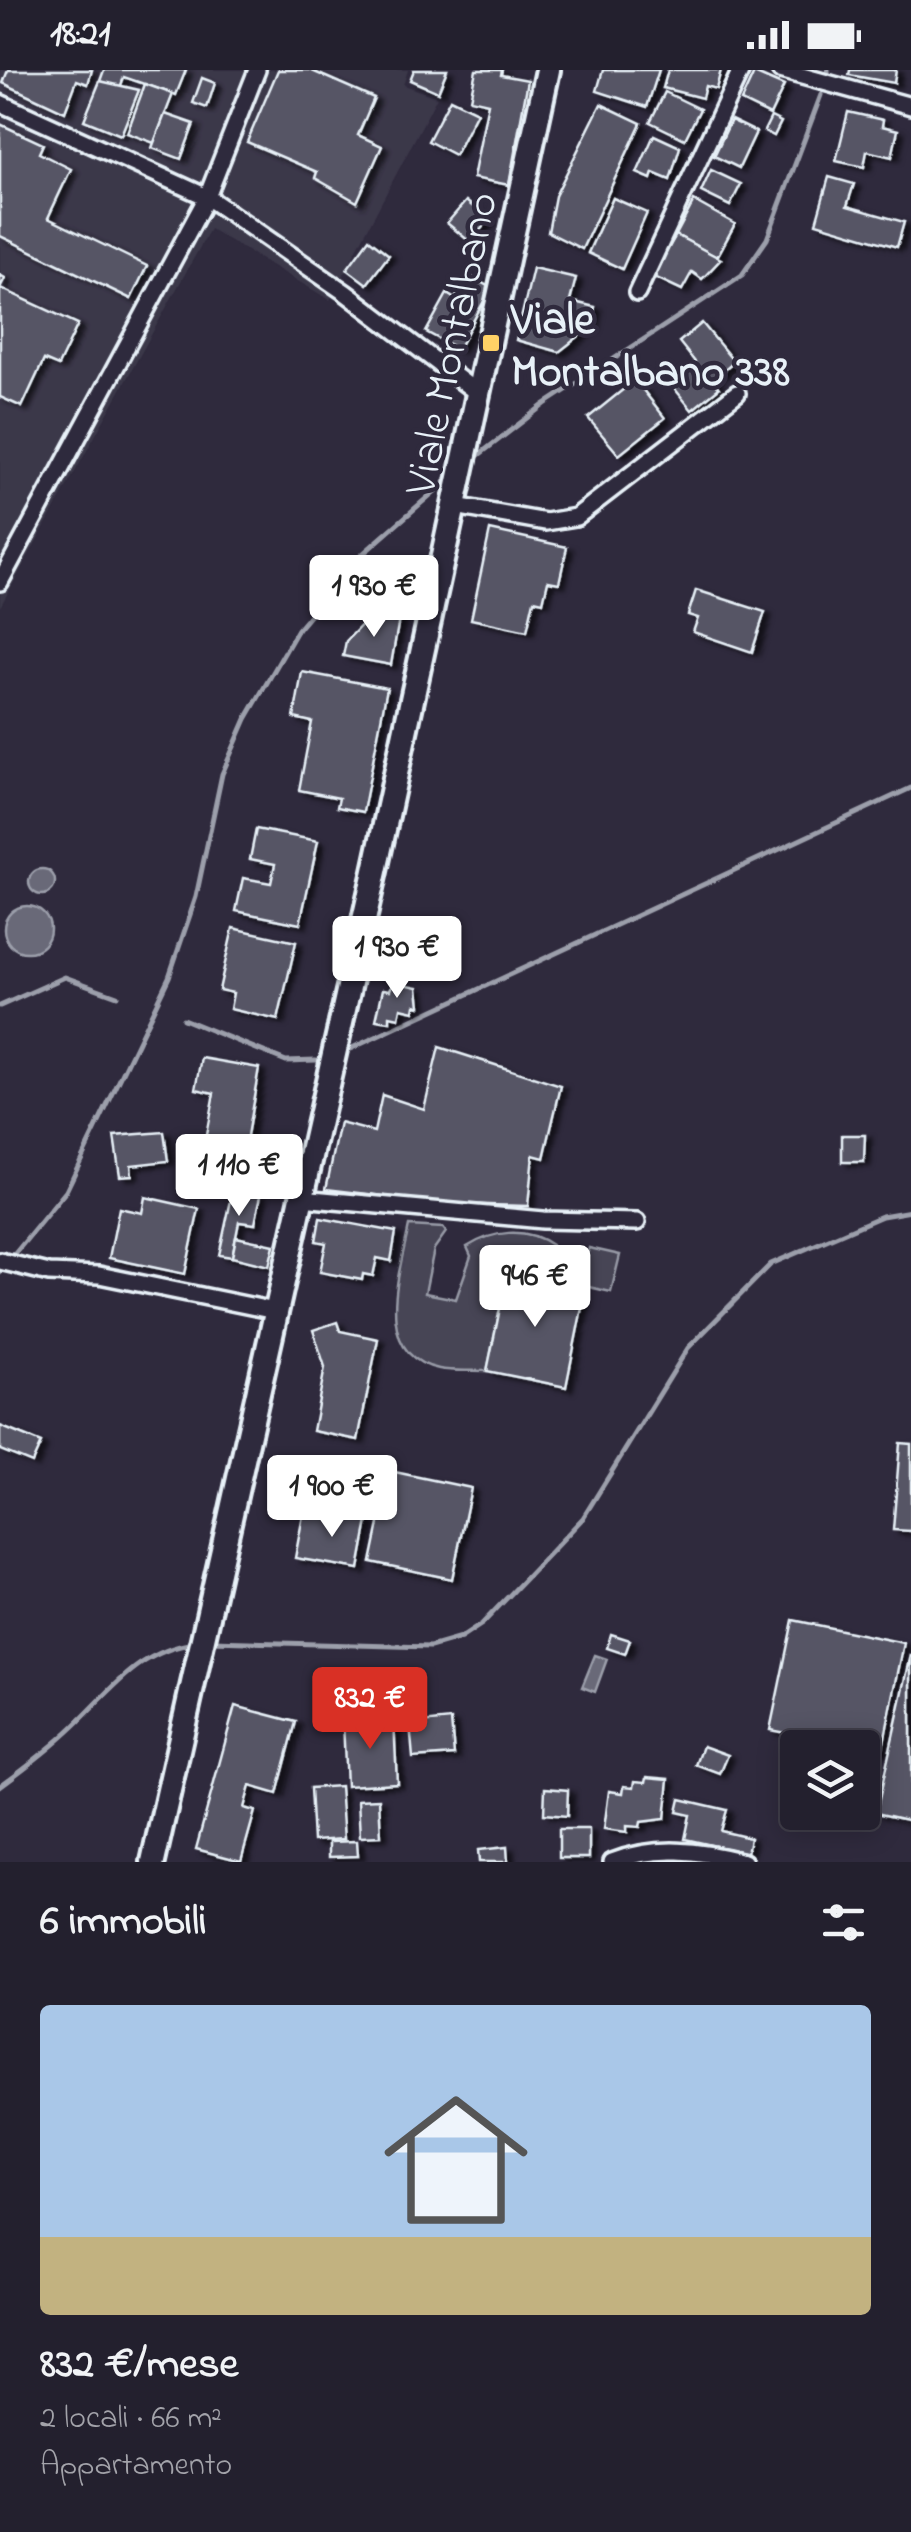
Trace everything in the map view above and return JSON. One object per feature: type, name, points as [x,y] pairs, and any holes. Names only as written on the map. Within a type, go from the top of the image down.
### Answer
[{"type":"main road","name":"Viale Montalbano","points":[[153,1862],[457,499],[548,70]]},
{"type":"street","points":[[0,582],[207,197],[257,70]]},
{"type":"street","points":[[637,294],[741,70]]},
{"type":"street","points":[[780,70],[911,106]]},
{"type":"street","points":[[0,103],[207,197],[346,293],[480,394]]},
{"type":"street","points":[[457,499],[537,522],[576,517],[737,393]]},
{"type":"street","points":[[301,1198],[543,1220],[637,1222]]},
{"type":"street","points":[[0,1261],[275,1310]]},
{"type":"street","points":[[612,1862],[711,1853],[744,1862]]},
{"type":"shaded area","points":[[0,70],[408,70],[403,85],[437,97],[330,300],[210,229],[0,607]]},
{"type":"shaded area","points":[[409,1226],[443,1228],[446,1232],[434,1249],[425,1293],[456,1299],[471,1256],[467,1247],[487,1237],[509,1233],[531,1235],[552,1245],[550,1279],[508,1271],[487,1371],[439,1369],[418,1361],[404,1347],[395,1310]]},
{"type":"shaded area","points":[[589,1248],[620,1255],[611,1292],[580,1285]]},
{"type":"water","points":[[42,869],[51,873],[55,882],[51,891],[42,895],[33,891],[29,882],[33,873]]},
{"type":"water","points":[[27,906],[43,913],[50,929],[43,945],[27,952],[11,945],[4,929],[11,913]]},
{"type":"water","points":[[595,1655],[607,1659],[595,1692],[582,1687]]},
{"type":"building","points":[[8,70],[92,70],[88,84],[77,80],[65,112],[3,83]]},
{"type":"building","points":[[104,70],[186,70],[176,95],[124,77],[120,88],[100,81]]},
{"type":"building","points":[[278,70],[310,70],[374,98],[358,135],[382,146],[357,202],[315,178],[317,172],[247,142]]},
{"type":"building","points":[[414,70],[447,70],[438,92],[410,80]]},
{"type":"building","points":[[476,70],[502,70],[501,75],[528,80],[509,185],[473,178],[488,103],[470,99]]},
{"type":"building","points":[[603,70],[659,70],[647,107],[597,91]]},
{"type":"building","points":[[668,70],[721,70],[716,89],[705,86],[702,98],[663,88]]},
{"type":"building","points":[[850,70],[896,70],[894,83],[849,75]]},
{"type":"building","points":[[754,73],[784,86],[770,115],[741,101]]},
{"type":"building","points":[[202,78],[215,83],[207,108],[193,103]]},
{"type":"building","points":[[100,81],[139,90],[121,135],[84,120]]},
{"type":"building","points":[[145,84],[173,94],[154,143],[127,133]]},
{"type":"building","points":[[665,92],[700,109],[685,139],[650,122]]},
{"type":"building","points":[[450,99],[477,112],[455,155],[428,141]]},
{"type":"building","points":[[601,104],[641,123],[582,249],[548,232],[555,196]]},
{"type":"building","points":[[848,112],[883,120],[882,126],[898,130],[892,157],[867,151],[864,167],[836,161]]},
{"type":"building","points":[[165,114],[194,124],[181,159],[152,148]]},
{"type":"building","points":[[771,117],[781,122],[774,136],[764,131]]},
{"type":"building","points":[[731,120],[756,132],[739,168],[714,156]]},
{"type":"building","points":[[0,124],[43,144],[39,153],[71,169],[48,218],[147,266],[131,299],[0,236]]},
{"type":"building","points":[[654,135],[680,147],[670,180],[653,173],[651,179],[637,173]]},
{"type":"building","points":[[711,170],[741,184],[730,206],[701,192]]},
{"type":"building","points":[[829,177],[854,184],[847,206],[904,222],[897,247],[816,223]]},
{"type":"building","points":[[613,198],[647,213],[622,269],[588,253]]},
{"type":"building","points":[[466,201],[489,220],[470,242],[447,223]]},
{"type":"building","points":[[694,201],[735,224],[717,257],[676,235]]},
{"type":"building","points":[[676,235],[721,259],[702,279],[692,272],[682,290],[652,276]]},
{"type":"building","points":[[369,239],[389,255],[367,284],[347,269]]},
{"type":"building","points":[[533,268],[576,278],[570,301],[595,307],[592,326],[559,352],[516,340]]},
{"type":"building","points":[[468,275],[491,288],[458,349],[426,332],[447,294],[455,299]]},
{"type":"building","points":[[0,288],[78,324],[58,366],[44,360],[22,407],[0,397]]},
{"type":"building","points":[[702,323],[734,362],[713,380],[719,388],[692,410],[670,383],[695,362],[679,342]]},
{"type":"building","points":[[635,380],[665,418],[619,455],[588,418]]},
{"type":"building","points":[[490,530],[567,547],[559,583],[548,581],[543,602],[534,600],[527,631],[471,619]]},
{"type":"building","points":[[696,590],[765,612],[752,652],[693,632],[698,618],[688,615]]},
{"type":"building","points":[[372,614],[399,619],[391,665],[343,656],[346,641]]},
{"type":"building","points":[[302,672],[387,688],[363,812],[337,807],[339,798],[299,790],[312,722],[294,718]]},
{"type":"building","points":[[256,829],[318,841],[300,924],[236,911],[243,878],[271,883],[275,864],[250,859]]},
{"type":"building","points":[[233,928],[296,942],[278,1020],[230,1009],[233,993],[219,990]]},
{"type":"building","points":[[393,982],[418,987],[420,1006],[415,1005],[414,1011],[401,1008],[399,1018],[390,1016],[390,1022],[376,1020],[383,989],[390,990]]},
{"type":"building","points":[[439,1047],[561,1086],[544,1158],[533,1155],[528,1206],[451,1204],[326,1189],[340,1123],[374,1132],[382,1095],[424,1109]]},
{"type":"building","points":[[202,1058],[259,1068],[242,1164],[202,1156],[214,1093],[196,1089]]},
{"type":"building","points":[[164,1132],[168,1161],[131,1165],[132,1175],[120,1176],[114,1136]]},
{"type":"building","points":[[842,1135],[865,1135],[864,1162],[842,1162]]},
{"type":"building","points":[[233,1191],[261,1195],[255,1224],[239,1222],[232,1257],[219,1255]]},
{"type":"building","points":[[145,1197],[199,1209],[185,1274],[109,1258],[119,1208],[142,1213]]},
{"type":"building","points":[[320,1218],[396,1232],[391,1261],[377,1258],[373,1276],[363,1274],[362,1280],[320,1272],[326,1243],[316,1241]]},
{"type":"building","points":[[236,1237],[274,1245],[269,1266],[232,1257]]},
{"type":"building","points":[[508,1270],[565,1282],[561,1299],[583,1303],[566,1387],[487,1371]]},
{"type":"building","points":[[337,1322],[340,1331],[378,1339],[358,1440],[313,1431],[325,1367],[313,1330]]},
{"type":"building","points":[[0,1426],[41,1443],[32,1463],[0,1450]]},
{"type":"building","points":[[900,1443],[911,1444],[911,1531],[893,1530]]},
{"type":"building","points":[[390,1471],[471,1488],[452,1579],[371,1562]]},
{"type":"building","points":[[304,1510],[368,1521],[359,1569],[295,1558]]},
{"type":"building","points":[[793,1620],[904,1643],[882,1752],[880,1730],[770,1730]]},
{"type":"building","points":[[611,1634],[630,1640],[625,1654],[607,1648]]},
{"type":"building","points":[[911,1655],[911,1821],[880,1814],[880,1795]]},
{"type":"building","points":[[235,1706],[296,1722],[277,1794],[250,1786],[244,1808],[255,1811],[241,1861],[196,1849]]},
{"type":"building","points":[[394,1719],[397,1783],[346,1786],[343,1722]]},
{"type":"building","points":[[451,1720],[454,1755],[413,1758],[410,1724]]},
{"type":"building","points":[[703,1746],[728,1755],[720,1774],[696,1765]]},
{"type":"building","points":[[647,1777],[669,1779],[665,1819],[641,1822],[640,1827],[627,1826],[627,1832],[604,1829],[609,1791],[623,1793],[624,1786],[634,1787],[635,1781],[646,1782]]},
{"type":"building","points":[[340,1786],[344,1839],[313,1841],[310,1788]]},
{"type":"building","points":[[545,1788],[568,1790],[567,1816],[544,1814]]},
{"type":"building","points":[[379,1799],[381,1836],[360,1837],[358,1800]]},
{"type":"building","points":[[680,1799],[727,1810],[721,1831],[750,1838],[747,1853],[685,1839],[690,1815],[677,1812]]},
{"type":"building","points":[[559,1829],[589,1829],[589,1858],[559,1858]]},
{"type":"building","points":[[357,1841],[358,1856],[329,1857],[329,1842]]},
{"type":"building","points":[[507,1847],[508,1862],[479,1862],[478,1850]]},
{"type":"waterway","points":[[471,461],[545,404],[742,275],[767,239],[821,95]]},
{"type":"waterway","points":[[0,1272],[66,1191],[169,977],[196,897],[222,774],[246,719],[298,629],[357,559],[451,477]]},
{"type":"waterway","points":[[350,1049],[911,788]]},
{"type":"waterway","points":[[0,1006],[65,977],[117,996]]},
{"type":"waterway","points":[[183,1019],[286,1061],[316,1060]]},
{"type":"waterway","points":[[211,1641],[430,1647],[461,1638],[482,1624],[583,1518],[688,1348],[771,1264],[882,1216],[911,1211]]},
{"type":"waterway","points":[[0,1786],[56,1742],[142,1663],[175,1647],[195,1643]]},
{"type":"place","name":"Viale Montalbano 338","points":[[491,343]]}]
